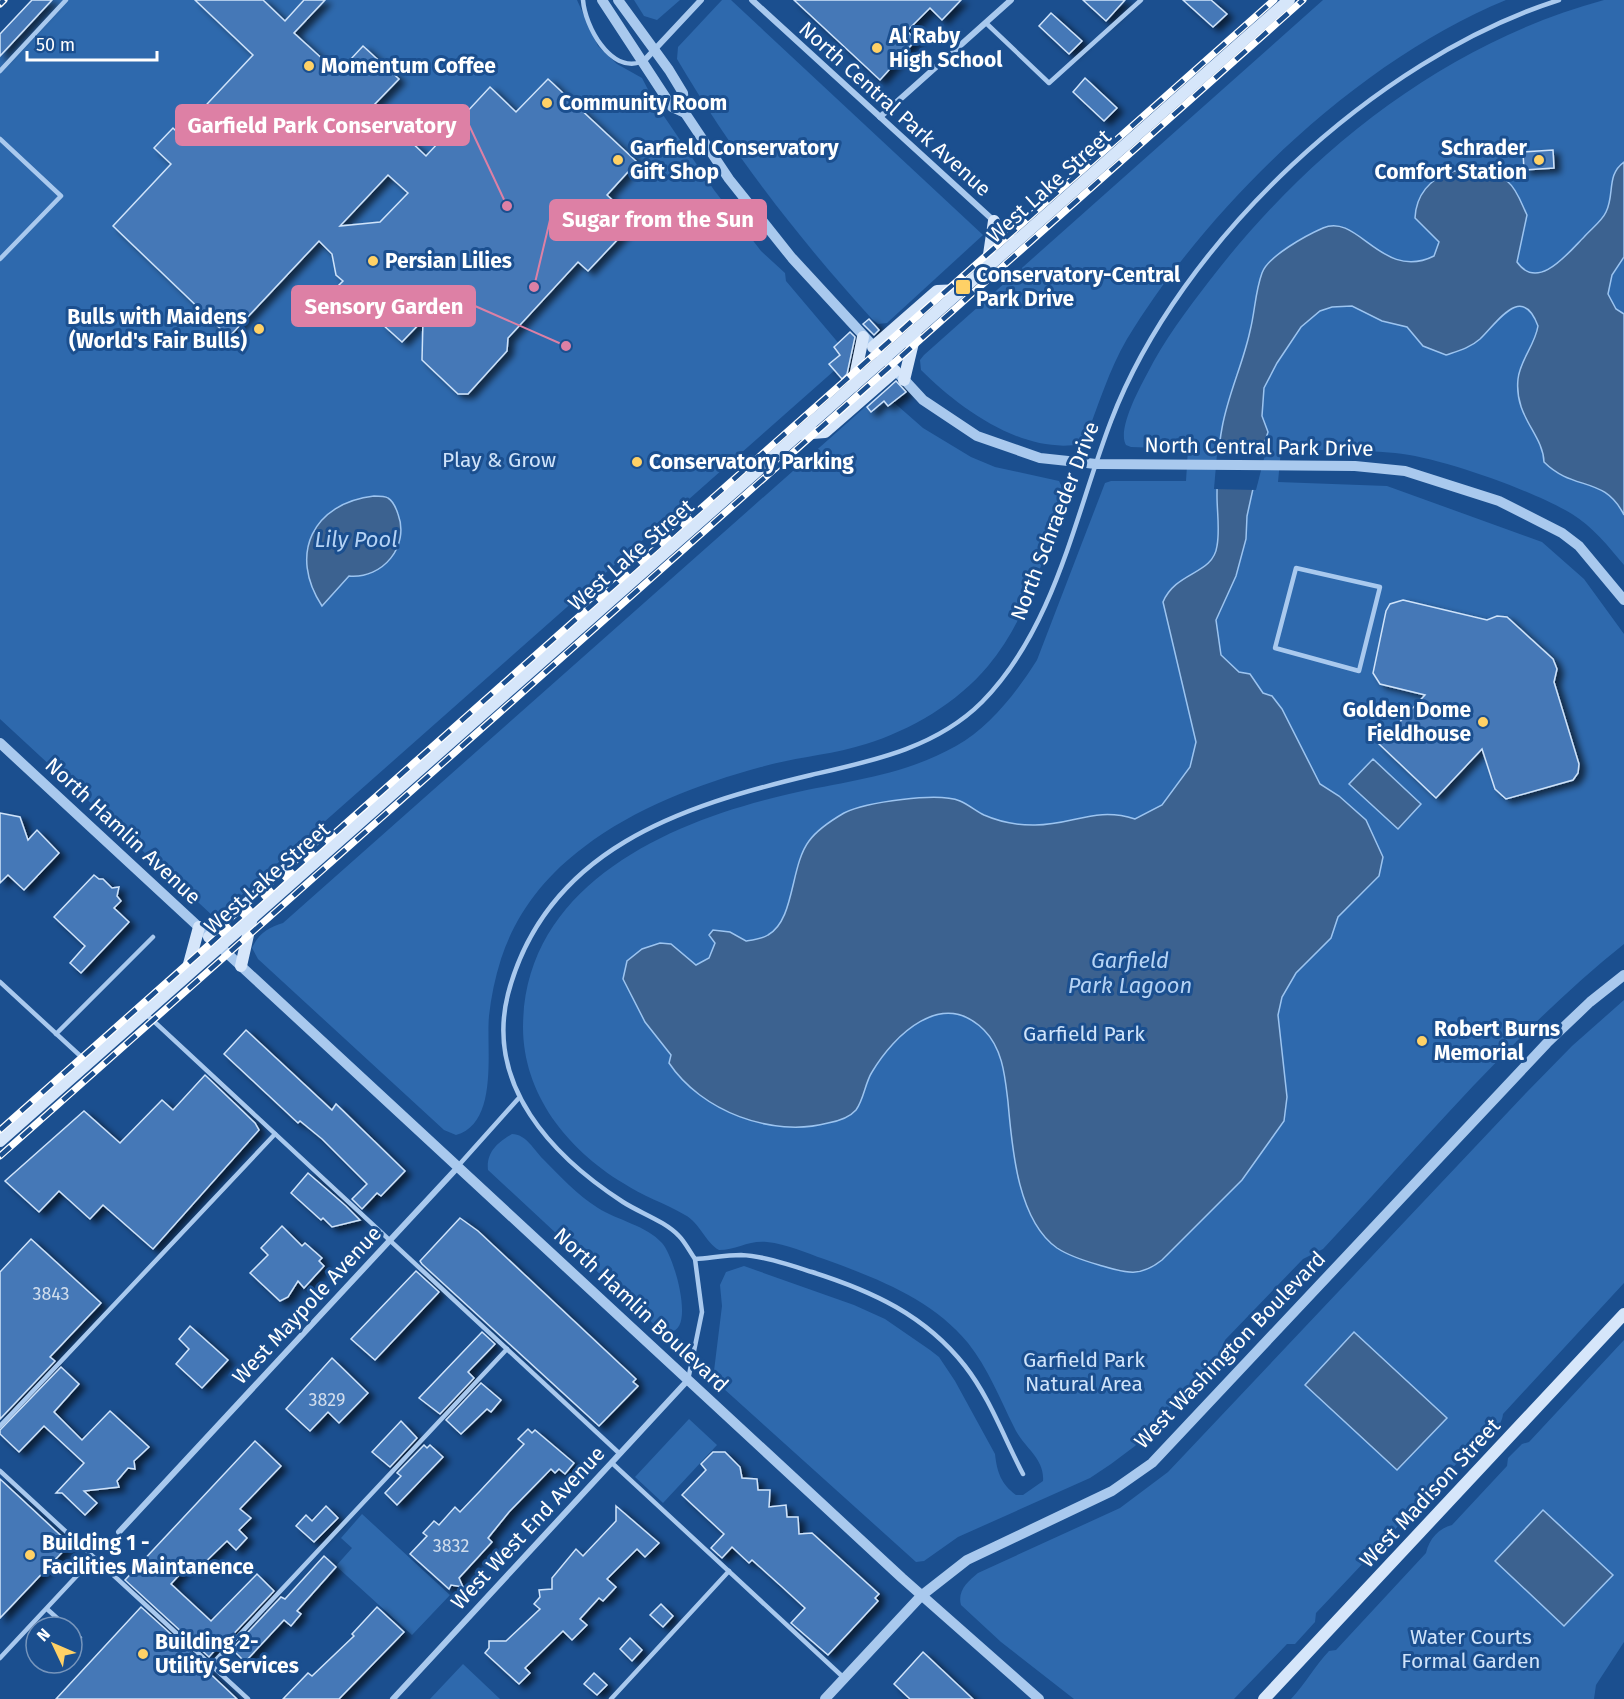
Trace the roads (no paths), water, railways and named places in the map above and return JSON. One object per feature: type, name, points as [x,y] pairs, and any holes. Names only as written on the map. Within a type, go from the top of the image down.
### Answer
[{"type":"main road","name":"West Lake Street","points":[[0,1141],[1289,0]]},
{"type":"main road","points":[[987,268],[994,221]]},
{"type":"main road","points":[[873,347],[937,291],[961,290]]},
{"type":"main road","points":[[904,380],[916,330]]},
{"type":"main road","points":[[853,386],[862,337]]},
{"type":"main road","points":[[799,434],[825,432],[895,371]]},
{"type":"main road","points":[[209,937],[295,861],[319,858]]},
{"type":"main road","points":[[241,966],[252,917]]},
{"type":"main road","points":[[186,975],[199,927]]},
{"type":"main road","name":"West Madison Street","points":[[1264,1699],[1624,1314]]},
{"type":"street","points":[[602,0],[672,107],[685,113]]},
{"type":"street","points":[[618,0],[683,93],[685,113]]},
{"type":"street","points":[[643,62],[702,0]]},
{"type":"street","name":"North Central Park Avenue","points":[[752,0],[1016,241]]},
{"type":"street","points":[[880,117],[1011,0]]},
{"type":"street","name":"North Central Park Drive","points":[[685,113],[729,179],[792,258],[862,337],[931,406],[977,436],[1003,448],[1040,458],[1096,464],[1354,466],[1406,471],[1499,501],[1562,532],[1579,546],[1624,600]]},
{"type":"street","name":"North Hamlin Avenue","points":[[0,743],[219,946]]},
{"type":"street","name":"North Hamlin Boulevard","points":[[219,946],[921,1596],[1039,1699]]},
{"type":"street","name":"West Washington Boulevard","points":[[828,1698],[921,1596],[967,1560],[1112,1491],[1152,1463],[1547,1043],[1590,1002],[1624,975]]},
{"type":"street","name":"West Maypole Avenue","points":[[119,1532],[458,1167]]},
{"type":"street","name":"West West End Avenue","points":[[393,1699],[688,1380]]},
{"type":"lane","points":[[0,70],[66,0]]},
{"type":"lane","points":[[583,0],[591,29],[602,46],[619,60],[633,65],[643,62]]},
{"type":"lane","points":[[986,23],[1049,83],[1141,0]]},
{"type":"lane","name":"North Schraeder Drive","points":[[518,1099],[507,1058],[503,1024],[508,996],[526,945],[544,914],[565,889],[594,862],[643,830],[735,793],[889,756],[926,742],[954,725],[978,706],[1003,679],[1021,653],[1050,592],[1131,370],[1184,290],[1224,236],[1316,143],[1369,100],[1426,62],[1535,8],[1559,0]]},
{"type":"lane","points":[[0,139],[61,196],[0,259]]},
{"type":"lane","points":[[1296,568],[1380,587],[1359,671],[1275,648],[1296,568]]},
{"type":"lane","points":[[56,1034],[153,937]]},
{"type":"lane","points":[[0,982],[87,1063]]},
{"type":"lane","points":[[144,1013],[620,1454]]},
{"type":"lane","points":[[518,1099],[573,1164],[623,1202],[678,1234],[695,1259],[702,1312],[688,1380]]},
{"type":"lane","name":"West Maypole Avenue","points":[[458,1167],[518,1099]]},
{"type":"lane","points":[[0,1426],[275,1134]]},
{"type":"lane","points":[[695,1259],[741,1255],[787,1264],[866,1291],[923,1323],[944,1341],[966,1368],[987,1400],[1023,1474]]},
{"type":"lane","points":[[211,1665],[507,1348]]},
{"type":"lane","points":[[612,1463],[844,1678]]},
{"type":"lane","points":[[0,1471],[248,1699]]},
{"type":"lane","points":[[0,1658],[86,1566]]},
{"type":"lane","points":[[611,1699],[729,1571]]},
{"type":"lane","points":[[47,1609],[54,1615]]},
{"type":"water","name":"Garfield Park Lagoon","points":[[1624,162],[1624,257],[1612,275],[1608,294],[1616,309],[1624,314],[1624,515],[1616,502],[1607,494],[1566,477],[1544,462],[1539,443],[1524,415],[1518,392],[1519,372],[1538,326],[1532,313],[1525,307],[1509,310],[1476,342],[1446,355],[1423,346],[1407,327],[1382,321],[1352,306],[1332,307],[1320,311],[1301,327],[1277,363],[1264,388],[1262,416],[1268,432],[1260,457],[1247,516],[1246,539],[1236,576],[1216,620],[1221,655],[1239,672],[1250,674],[1263,693],[1272,696],[1282,709],[1320,784],[1339,796],[1366,820],[1383,857],[1379,876],[1338,917],[1331,938],[1296,973],[1282,997],[1278,1015],[1287,1097],[1284,1121],[1242,1180],[1162,1260],[1146,1270],[1125,1272],[1067,1253],[1057,1248],[1044,1235],[1033,1220],[1019,1181],[1006,1083],[999,1055],[984,1030],[968,1018],[952,1014],[936,1015],[920,1021],[906,1031],[881,1058],[872,1072],[856,1110],[847,1117],[832,1122],[806,1127],[784,1127],[740,1117],[699,1095],[683,1080],[669,1063],[671,1055],[645,1022],[623,979],[627,961],[642,949],[660,943],[671,944],[696,965],[709,958],[715,943],[709,935],[713,930],[730,932],[746,941],[768,935],[777,928],[783,918],[798,864],[809,841],[820,829],[839,816],[854,809],[885,802],[919,798],[950,798],[990,817],[1020,824],[1060,823],[1095,815],[1135,819],[1162,805],[1190,767],[1196,742],[1163,602],[1176,584],[1209,563],[1217,546],[1217,479],[1222,428],[1252,324],[1262,273],[1272,260],[1289,247],[1323,228],[1336,226],[1348,229],[1385,254],[1400,260],[1416,262],[1434,256],[1439,242],[1415,218],[1418,202],[1425,189],[1436,179],[1449,173],[1479,170],[1494,174],[1508,182],[1514,189],[1527,215],[1517,262],[1525,270],[1534,273],[1543,271],[1561,260],[1602,219],[1609,205],[1615,173]]},
{"type":"water","name":"Lily Pool","points":[[374,496],[388,498],[396,509],[401,526],[397,548],[383,566],[373,572],[361,576],[349,576],[322,606],[312,587],[307,568],[307,550],[312,534],[322,520],[335,509],[353,501]]},
{"type":"water","points":[[1373,759],[1421,804],[1398,829],[1349,784]]},
{"type":"water","points":[[1354,1332],[1447,1418],[1397,1470],[1305,1385]]},
{"type":"water","points":[[1543,1510],[1613,1575],[1564,1626],[1495,1561]]},
{"type":"railway","points":[[0,4],[4,0]]},
{"type":"railway","points":[[0,1130],[1274,0]]},
{"type":"railway","points":[[0,1156],[1303,0]]},
{"type":"place","name":"Al Raby High School","points":[[877,48]]},
{"type":"place","name":"Momentum Coffee","points":[[309,66]]},
{"type":"place","name":"Community Room","points":[[547,103]]},
{"type":"place","name":"Garfield Conservatory Gift Shop","points":[[618,160]]},
{"type":"place","name":"Schrader Comfort Station","points":[[1539,160]]},
{"type":"place","name":"Garfield Park Conservatory","points":[[507,206]]},
{"type":"place","name":"Persian Lilies","points":[[373,261]]},
{"type":"place","name":"Sugar from the Sun","points":[[534,287]]},
{"type":"place","name":"Conservatory-Central Park Drive","points":[[963,287]]},
{"type":"place","name":"Bulls with Maidens (World's Fair Bulls)","points":[[259,329]]},
{"type":"place","name":"Sensory Garden","points":[[566,346]]},
{"type":"place","name":"Conservatory Parking","points":[[637,462]]},
{"type":"place","name":"Golden Dome Fieldhouse","points":[[1483,722]]},
{"type":"place","name":"Robert Burns Memorial","points":[[1422,1041]]},
{"type":"place","name":"Building 1 - Facilities Maintanence","points":[[30,1555]]},
{"type":"place","name":"Building 2- Utility Services","points":[[143,1654]]},
{"type":"park label","name":"Play & Grow","points":[[499,460]]},
{"type":"park label","name":"Garfield Park","points":[[1084,1034]]},
{"type":"park label","name":"Garfield Park Natural Area","points":[[1084,1372]]},
{"type":"park label","name":"Water Courts Formal Garden","points":[[1471,1649]]}]
